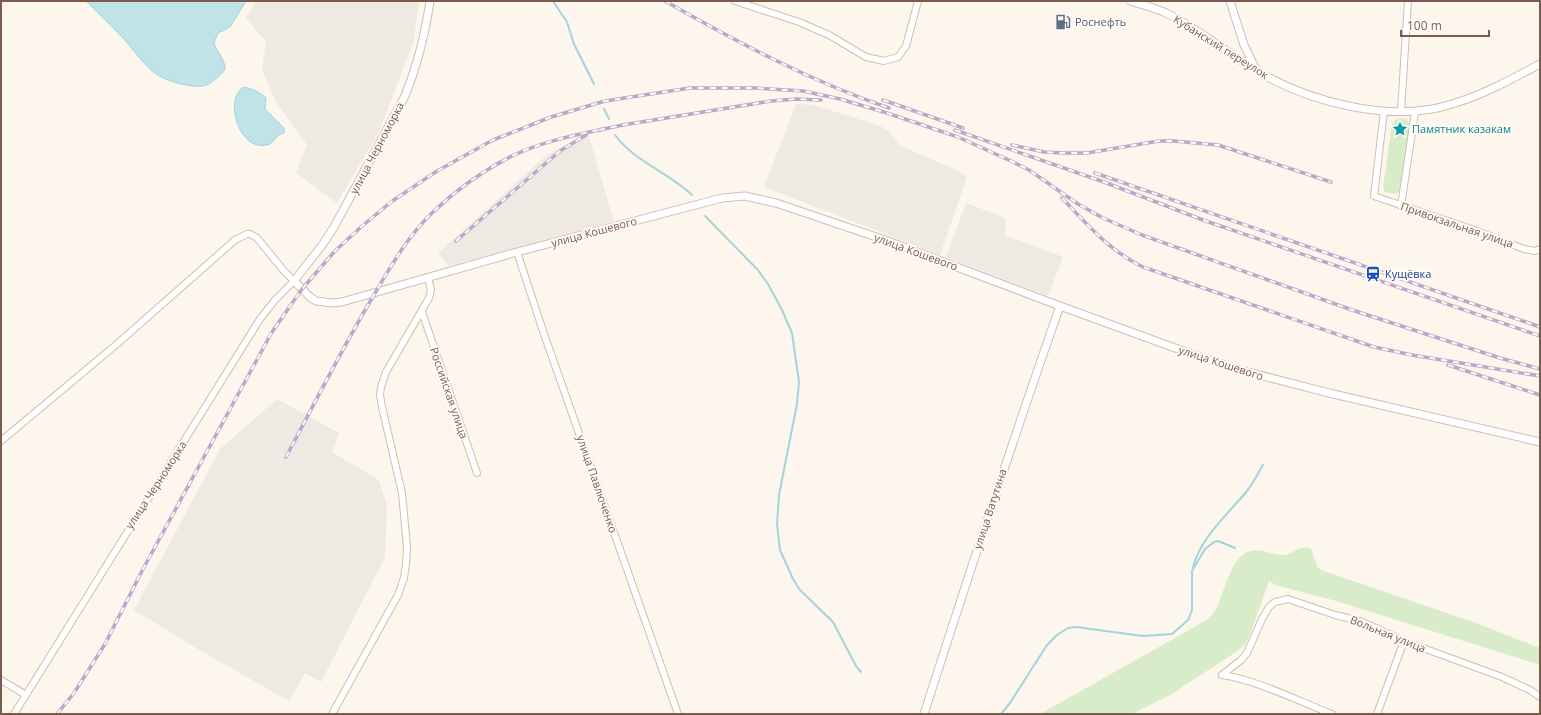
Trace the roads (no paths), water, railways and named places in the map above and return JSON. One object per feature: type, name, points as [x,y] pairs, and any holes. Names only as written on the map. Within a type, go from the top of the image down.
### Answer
[{"type":"street","name":"улица Черноморка","points":[[14,714],[260,319],[324,244],[334,227],[404,98],[411,82],[423,42],[430,1]]},
{"type":"street","points":[[735,1],[799,22],[829,35],[866,57],[884,61],[898,57],[906,46],[918,1]]},
{"type":"street","name":"Кубанский переулок","points":[[1130,1],[1156,9],[1184,23],[1256,70],[1284,84],[1316,97],[1384,111],[1415,112],[1459,102],[1487,91],[1540,64]]},
{"type":"street","points":[[1230,1],[1244,45],[1256,70]]},
{"type":"street","points":[[1401,111],[1408,1]]},
{"type":"street","name":"Привокзальная улица","points":[[1384,111],[1374,196],[1474,230],[1524,249],[1534,251],[1540,249]]},
{"type":"street","points":[[1401,206],[1415,112]]},
{"type":"street","name":"улица Кошевого","points":[[294,281],[310,297],[316,300],[332,303],[356,299],[517,252],[722,198],[745,196],[776,203],[888,241],[1214,362],[1275,380],[1540,442]]},
{"type":"street","points":[[1,441],[80,376],[235,240],[242,236],[250,234],[257,238],[294,281]]},
{"type":"street","name":"улица Павлюченко","points":[[517,252],[544,334],[678,714]]},
{"type":"street","points":[[332,714],[398,595],[404,578],[407,547],[402,493],[380,395],[386,372],[422,312],[431,290],[428,277]]},
{"type":"street","name":"улица Ватутина","points":[[924,714],[1007,456],[1060,306]]},
{"type":"street","name":"Российская улица","points":[[422,312],[477,473]]},
{"type":"street","name":"Вольная улица","points":[[1332,714],[1233,676],[1222,675],[1241,660],[1247,653],[1265,611],[1281,600],[1295,600],[1335,615],[1360,621],[1404,642],[1502,677],[1530,690],[1540,697]]},
{"type":"street","points":[[1377,714],[1404,642]]},
{"type":"street","points":[[1,680],[26,695]]},
{"type":"water","points":[[86,1],[246,1],[230,27],[218,33],[214,43],[224,63],[225,70],[209,84],[203,86],[190,86],[168,80],[151,70],[127,42]]},
{"type":"water","points":[[244,87],[256,91],[266,98],[265,109],[284,128],[284,133],[277,136],[273,142],[267,145],[257,145],[249,140],[242,133],[237,123],[235,102],[238,93]]},
{"type":"waterway","points":[[553,1],[567,22],[574,44],[594,84]]},
{"type":"waterway","points":[[604,109],[609,119]]},
{"type":"waterway","points":[[615,135],[632,153],[673,180],[692,195]]},
{"type":"waterway","points":[[705,216],[757,269],[768,284],[792,333],[799,382],[797,404],[779,495],[777,524],[780,550],[793,579],[800,590],[833,622],[856,666],[861,672]]},
{"type":"waterway","points":[[1193,567],[1202,546],[1216,526],[1247,491],[1263,465]]},
{"type":"waterway","points":[[1001,714],[1010,703],[1047,645],[1057,635],[1068,628],[1076,627],[1143,636],[1172,634],[1188,620],[1192,610],[1192,571],[1205,549],[1214,542],[1218,541],[1235,548]]},
{"type":"railway","points":[[665,1],[774,60],[831,86],[889,108]]},
{"type":"railway","points":[[57,714],[74,693],[105,644],[143,569],[272,332],[302,289],[335,251],[391,202],[437,171],[493,140],[551,117],[605,101],[690,88],[756,88],[803,91],[840,99],[958,137],[1029,170],[1078,204],[1103,218],[1142,235],[1352,310],[1500,358],[1540,369]]},
{"type":"railway","points":[[599,130],[771,101],[796,99],[821,100]]},
{"type":"railway","points":[[883,100],[963,128]]},
{"type":"railway","points":[[286,457],[382,281],[405,245],[422,223],[451,196],[471,181],[514,155],[525,150],[570,136],[604,129]]},
{"type":"railway","points":[[955,130],[1104,182],[1203,220],[1540,336]]},
{"type":"railway","points":[[456,241],[560,151],[586,135]]},
{"type":"railway","points":[[1012,145],[1044,152],[1065,153],[1087,153],[1159,141],[1218,145],[1331,182]]},
{"type":"railway","points":[[1095,173],[1540,327]]},
{"type":"railway","points":[[1062,198],[1109,245],[1119,253],[1143,267],[1374,347],[1412,355],[1540,376]]},
{"type":"railway","points":[[1448,365],[1540,395]]},
{"type":"place","name":"Роснефть","points":[[1063,22]]},
{"type":"place","name":"Памятник казакам","points":[[1400,129]]},
{"type":"place","name":"Кущёвка","points":[[1373,274]]}]
